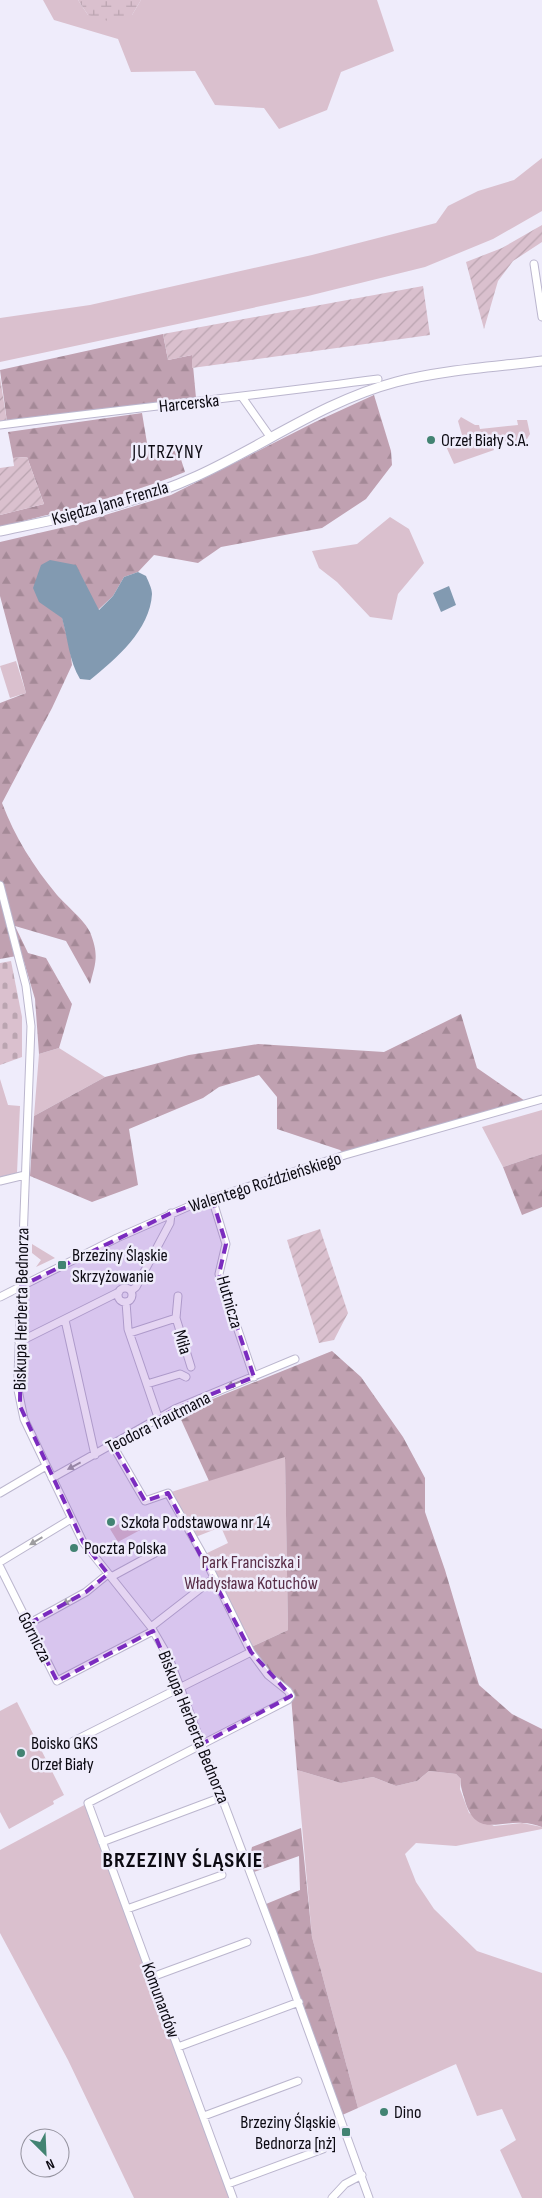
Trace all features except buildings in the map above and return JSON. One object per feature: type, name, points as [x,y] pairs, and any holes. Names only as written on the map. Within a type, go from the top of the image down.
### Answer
[{"type":"main road","points":[[271,438],[313,415],[370,390],[396,382],[461,371],[542,361]]},
{"type":"main road","name":"Księdza Jana Frenzla","points":[[0,531],[112,506],[157,492],[197,476],[271,438]]},
{"type":"street","points":[[534,264],[542,316]]},
{"type":"street","name":"Harcerska","points":[[0,425],[378,379]]},
{"type":"street","points":[[242,397],[271,438]]},
{"type":"street","name":"Biskupa Herberta Bednorza","points":[[0,885],[30,1003],[31,1026],[20,1286],[18,1390],[20,1406],[71,1519],[88,1550],[152,1629],[181,1687],[370,2198]]},
{"type":"street","name":"Walentego Roździeńskiego","points":[[0,1297],[171,1213],[212,1198],[345,1155],[542,1099]]},
{"type":"street","points":[[0,1181],[25,1175]]},
{"type":"street","name":"Hutnicza","points":[[212,1198],[226,1244],[219,1274],[254,1377]]},
{"type":"street","points":[[131,1291],[136,1287],[170,1223],[171,1213]]},
{"type":"street","points":[[19,1342],[126,1288],[131,1291]]},
{"type":"street","points":[[126,1302],[132,1297],[131,1291]]},
{"type":"street","points":[[119,1292],[121,1300],[126,1302]]},
{"type":"street","name":"Miła","points":[[178,1296],[176,1318],[191,1367]]},
{"type":"street","points":[[126,1302],[130,1333],[158,1417]]},
{"type":"street","name":"Miła","points":[[130,1333],[176,1318]]},
{"type":"street","points":[[65,1320],[95,1455]]},
{"type":"street","name":"Teodora Trautmana","points":[[52,1478],[95,1455],[158,1417],[295,1359]]},
{"type":"street","points":[[147,1384],[180,1374],[186,1377]]},
{"type":"street","points":[[112,1444],[145,1500],[168,1493],[251,1652],[268,1675],[288,1691],[291,1696],[288,1700],[202,1744]]},
{"type":"street","points":[[0,1493],[46,1466]]},
{"type":"street","points":[[0,1562],[71,1519]]},
{"type":"street","points":[[28,1624],[86,1592],[110,1576],[157,1552]]},
{"type":"street","name":"Górnicza","points":[[0,1567],[57,1681],[152,1629]]},
{"type":"street","points":[[152,1629],[214,1578]]},
{"type":"street","points":[[64,1746],[251,1652]]},
{"type":"street","name":"Komunardów","points":[[202,1744],[88,1803],[233,2198]]},
{"type":"street","points":[[102,1842],[222,1797]]},
{"type":"street","points":[[127,1909],[222,1875]]},
{"type":"street","points":[[152,1977],[247,1942]]},
{"type":"street","points":[[178,2047],[299,2002]]},
{"type":"street","points":[[204,2116],[298,2081]]},
{"type":"street","points":[[228,2184],[323,2150]]},
{"type":"street","points":[[332,2198],[345,2184],[362,2175]]},
{"type":"highlighted area","points":[[212,1198],[226,1244],[219,1274],[254,1377],[175,1409],[112,1444],[145,1501],[168,1493],[251,1652],[291,1696],[202,1744],[153,1631],[57,1681],[28,1624],[86,1592],[108,1574],[83,1542],[20,1406],[21,1286],[171,1213]]},
{"type":"green space","points":[[43,0],[78,0],[88,15],[132,15],[141,0],[377,0],[394,51],[341,72],[327,110],[279,129],[264,108],[215,105],[195,71],[131,72],[118,39],[54,20]]},
{"type":"green space","points":[[78,0],[141,0],[132,15],[108,21],[88,15]]},
{"type":"green space","points":[[542,158],[542,211],[493,239],[425,267],[308,296],[0,362],[0,318],[90,305],[312,255],[436,223],[448,206],[478,191],[514,180]]},
{"type":"green space","points":[[542,225],[542,242],[513,261],[498,281],[484,329],[466,262],[502,248]]},
{"type":"green space","points":[[423,286],[430,335],[192,368],[192,355],[168,360],[163,334]]},
{"type":"green space","points":[[163,334],[168,360],[192,355],[196,398],[7,422],[0,370]]},
{"type":"green space","points":[[0,377],[7,422],[0,423]]},
{"type":"green space","points":[[374,395],[391,451],[392,465],[366,499],[322,528],[221,547],[198,563],[154,555],[138,572],[124,577],[113,596],[98,610],[62,617],[72,665],[52,708],[2,803],[13,828],[32,862],[57,895],[88,928],[95,947],[96,958],[90,984],[66,941],[15,926],[28,953],[46,958],[72,1004],[59,1048],[39,1054],[35,999],[22,955],[0,959],[0,703],[26,693],[0,596],[0,542],[69,526],[171,495],[315,422]]},
{"type":"green space","points":[[142,413],[149,455],[178,450],[185,472],[117,496],[0,527],[0,515],[44,504],[27,457],[13,458],[8,432]]},
{"type":"green space","points":[[461,417],[475,425],[479,425],[480,429],[518,425],[517,420],[527,420],[530,434],[527,439],[505,443],[503,435],[498,436],[499,438],[491,441],[494,450],[454,464],[444,442],[462,435],[458,421]]},
{"type":"green space","points":[[27,457],[44,504],[0,515],[0,468],[14,466],[13,458]]},
{"type":"green space","points":[[390,517],[409,529],[424,563],[398,594],[392,620],[370,617],[337,582],[319,568],[312,551],[357,544]]},
{"type":"green space","points":[[16,661],[26,693],[10,698],[0,666]]},
{"type":"green space","points":[[11,961],[22,1017],[22,1057],[0,1065],[0,963]]},
{"type":"green space","points":[[461,1014],[477,1068],[528,1103],[345,1155],[340,1150],[277,1129],[277,1097],[259,1075],[219,1087],[203,1098],[129,1129],[138,1185],[92,1202],[30,1176],[34,1116],[105,1077],[189,1055],[258,1044],[384,1052]]},
{"type":"green space","points":[[59,1048],[105,1077],[34,1116],[39,1054]]},
{"type":"green space","points":[[0,1079],[8,1105],[20,1106],[17,1173],[0,1178]]},
{"type":"green space","points":[[542,1110],[542,1154],[503,1167],[482,1127]]},
{"type":"green space","points":[[542,1154],[542,1207],[522,1215],[503,1167]]},
{"type":"green space","points":[[320,1229],[348,1313],[334,1340],[319,1343],[287,1240]]},
{"type":"green space","points":[[32,1244],[55,1258],[36,1267],[41,1260],[32,1253]]},
{"type":"green space","points":[[332,1351],[361,1377],[403,1437],[425,1478],[425,1512],[445,1570],[479,1685],[512,1714],[542,1729],[542,1827],[525,1823],[488,1825],[481,1823],[470,1812],[462,1790],[461,1779],[456,1774],[429,1771],[417,1781],[396,1786],[373,1777],[341,1783],[297,1770],[291,1696],[249,1648],[288,1630],[285,1457],[209,1481],[178,1413]]},
{"type":"green space","name":"Park Franciszka i Władysława Kotuchów","points":[[285,1456],[288,1630],[249,1648],[203,1555],[228,1543],[221,1527],[193,1538],[168,1493]]},
{"type":"green space","points":[[135,1515],[142,1529],[118,1542],[110,1529]]},
{"type":"green space","name":"Boisko GKS Orzeł Biały","points":[[17,1702],[64,1795],[53,1801],[54,1804],[9,1829],[0,1812],[0,1711]]},
{"type":"green space","points":[[297,1770],[341,1783],[373,1777],[396,1786],[417,1781],[429,1771],[456,1774],[461,1779],[460,1789],[469,1813],[494,1826],[522,1823],[542,1827],[542,1829],[456,1846],[416,1843],[405,1854],[416,1882],[434,1909],[477,1951],[542,1973],[542,2198],[522,2198],[500,2150],[516,2140],[502,2109],[477,2116],[456,2064],[358,2108],[312,1937]]},
{"type":"green space","points":[[88,1803],[233,2198],[134,2198],[68,2060],[0,1933],[0,1850]]},
{"type":"green space","points":[[301,1828],[312,1937],[358,2108],[340,2116],[261,1902],[266,1904],[300,1890],[299,1856],[251,1873],[248,1865],[252,1847]]},
{"type":"water","points":[[50,560],[76,565],[99,610],[113,596],[124,577],[138,572],[146,576],[151,587],[150,607],[138,631],[121,653],[90,680],[80,679],[76,672],[62,618],[39,602],[33,588],[41,565]]},
{"type":"water","points":[[449,586],[456,605],[441,612],[433,593]]},
{"type":"place","name":"Orzeł Biały S.A.","points":[[431,440]]},
{"type":"place","name":"Brzeziny Śląskie Skrzyżowanie","points":[[62,1265]]},
{"type":"place","name":"Szkoła Podstawowa nr 14","points":[[111,1522]]},
{"type":"place","name":"Poczta Polska","points":[[74,1548]]},
{"type":"place","name":"Boisko GKS Orzeł Biały","points":[[21,1753]]},
{"type":"place","name":"Dino","points":[[384,2112]]},
{"type":"place","name":"Brzeziny Śląskie Bednorza [nż]","points":[[346,2132]]},
{"type":"district","name":"JUTRZYNY","points":[[168,451]]},
{"type":"district","name":"BRZEZINY ŚLĄSKIE","points":[[183,1859]]}]
